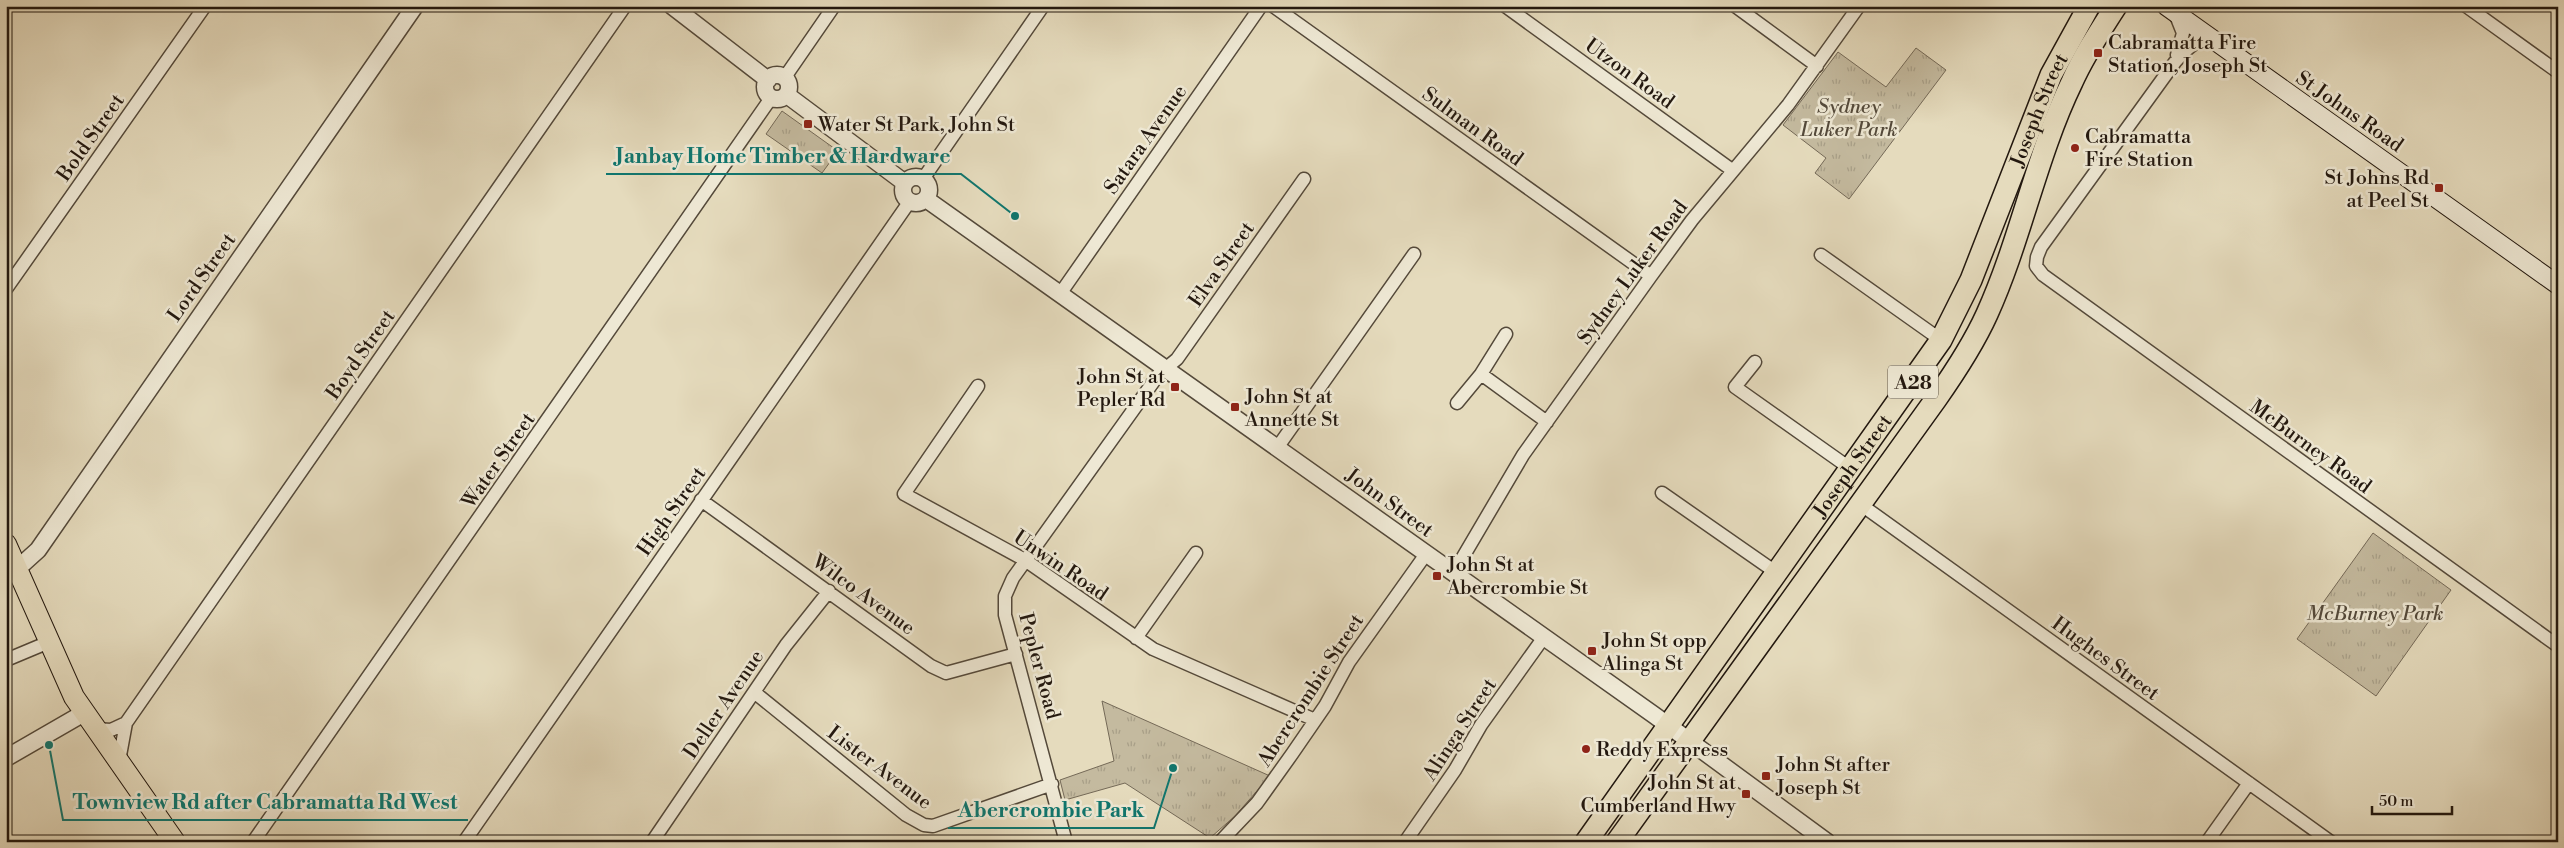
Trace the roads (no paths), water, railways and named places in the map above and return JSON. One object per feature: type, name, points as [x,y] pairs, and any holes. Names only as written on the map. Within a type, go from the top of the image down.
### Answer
[{"type":"highway","name":"Joseph Street","points":[[1586,842],[1941,340],[1971,280],[2048,83],[2089,6]]},
{"type":"highway","name":"Joseph Street","points":[[1617,842],[1956,371],[1978,333],[2008,262],[2055,122],[2071,82],[2094,39],[2116,6]]},
{"type":"main road","name":"St Johns Road","points":[[2171,9],[2558,285]]},
{"type":"main road","points":[[6,544],[72,693],[89,721],[175,842]]},
{"type":"street","name":"Bold Street","points":[[6,289],[205,6]]},
{"type":"street","name":"Lord Street","points":[[17,569],[38,550],[415,6]]},
{"type":"street","name":"Boyd Street","points":[[118,762],[126,723],[625,6]]},
{"type":"street","points":[[672,6],[768,80]]},
{"type":"street","points":[[785,78],[834,6]]},
{"type":"street","points":[[923,179],[1043,6]]},
{"type":"street","name":"Satara Avenue","points":[[1060,294],[1261,6]]},
{"type":"street","name":"Sulman Road","points":[[1274,6],[1651,276]]},
{"type":"street","name":"Utzon Road","points":[[1505,6],[1732,170]]},
{"type":"street","points":[[1735,6],[1817,66]]},
{"type":"street","name":"Sydney Luker Road","points":[[1453,574],[1497,496],[1651,276],[1732,170],[1788,106],[1859,6]]},
{"type":"street","points":[[2466,6],[2558,72]]},
{"type":"street","points":[[2171,9],[2182,32],[2174,62]]},
{"type":"street","points":[[2174,62],[2186,49],[2200,40],[2210,38]]},
{"type":"street","name":"McBurney Road","points":[[2174,62],[2041,247],[2036,257],[2036,266],[2043,274],[2558,646]]},
{"type":"street","points":[[779,97],[790,88],[785,78],[777,75],[768,80],[765,90],[779,97],[905,183]]},
{"type":"street","name":"Water Street","points":[[253,842],[779,97]]},
{"type":"street","points":[[913,178],[923,179],[929,187],[926,199],[920,203],[910,202],[904,196],[905,183],[913,178]]},
{"type":"street","name":"Elva Street","points":[[1166,368],[1177,358],[1304,179]]},
{"type":"street","name":"John Street","points":[[926,199],[1453,574],[1669,725],[1827,842]]},
{"type":"street","name":"High Street","points":[[464,842],[910,202]]},
{"type":"street","points":[[1277,448],[1414,254]]},
{"type":"street","points":[[1821,255],[1941,340]]},
{"type":"street","points":[[1457,403],[1481,374],[1506,334]]},
{"type":"street","points":[[1755,362],[1735,387],[1851,469]]},
{"type":"street","name":"Pepler Road","points":[[1066,842],[1052,784],[1005,615],[1005,596],[1013,578],[1025,560],[1159,374],[1166,368]]},
{"type":"street","points":[[1481,374],[1547,422]]},
{"type":"street","name":"Unwin Road","points":[[978,386],[904,494],[1025,560],[1136,638],[1176,659],[1315,720]]},
{"type":"street","points":[[1662,492],[1778,573]]},
{"type":"street","name":"Wilco Avenue","points":[[701,500],[931,666],[946,673],[1016,654]]},
{"type":"street","name":"Hughes Street","points":[[1860,504],[2331,842]]},
{"type":"street","points":[[1136,638],[1196,553]]},
{"type":"street","name":"Abercrombie Street","points":[[1220,842],[1257,803],[1315,720],[1349,662],[1426,554]]},
{"type":"street","name":"Deller Avenue","points":[[652,842],[786,645],[829,591]]},
{"type":"street","name":"Alinga Street","points":[[1405,842],[1455,770],[1481,725],[1544,637]]},
{"type":"street","points":[[6,660],[49,642]]},
{"type":"street","name":"Lister Avenue","points":[[754,692],[906,815],[924,825],[934,826],[1052,784]]},
{"type":"street","points":[[6,758],[89,721],[111,730],[126,723]]},
{"type":"street","points":[[2207,842],[2249,783]]},
{"type":"place","name":"Cabramatta Fire Station, Joseph St","points":[[2098,53]]},
{"type":"place","name":"Water St Park, John St","points":[[808,124]]},
{"type":"place","name":"Cabramatta Fire Station","points":[[2075,148]]},
{"type":"place","name":"St Johns Rd at Peel St","points":[[2439,188]]},
{"type":"place","name":"Janbay Home Timber & Hardware","points":[[1015,216]]},
{"type":"place","name":"John St at Pepler Rd","points":[[1175,387]]},
{"type":"place","name":"John St at Annette St","points":[[1235,407]]},
{"type":"place","name":"John St at Abercrombie St","points":[[1437,576]]},
{"type":"place","name":"John St opp Alinga St","points":[[1592,651]]},
{"type":"place","name":"Townview Rd after Cabramatta Rd West","points":[[49,745]]},
{"type":"place","name":"Reddy Express","points":[[1586,749]]},
{"type":"place","name":"Abercrombie Park","points":[[1173,768]]},
{"type":"place","name":"John St after Joseph St","points":[[1766,776]]},
{"type":"place","name":"John St at Cumberland Hwy","points":[[1746,794]]},
{"type":"park label","name":"Sydney Luker Park","points":[[1849,118]]},
{"type":"park label","name":"McBurney Park","points":[[2375,613]]}]
